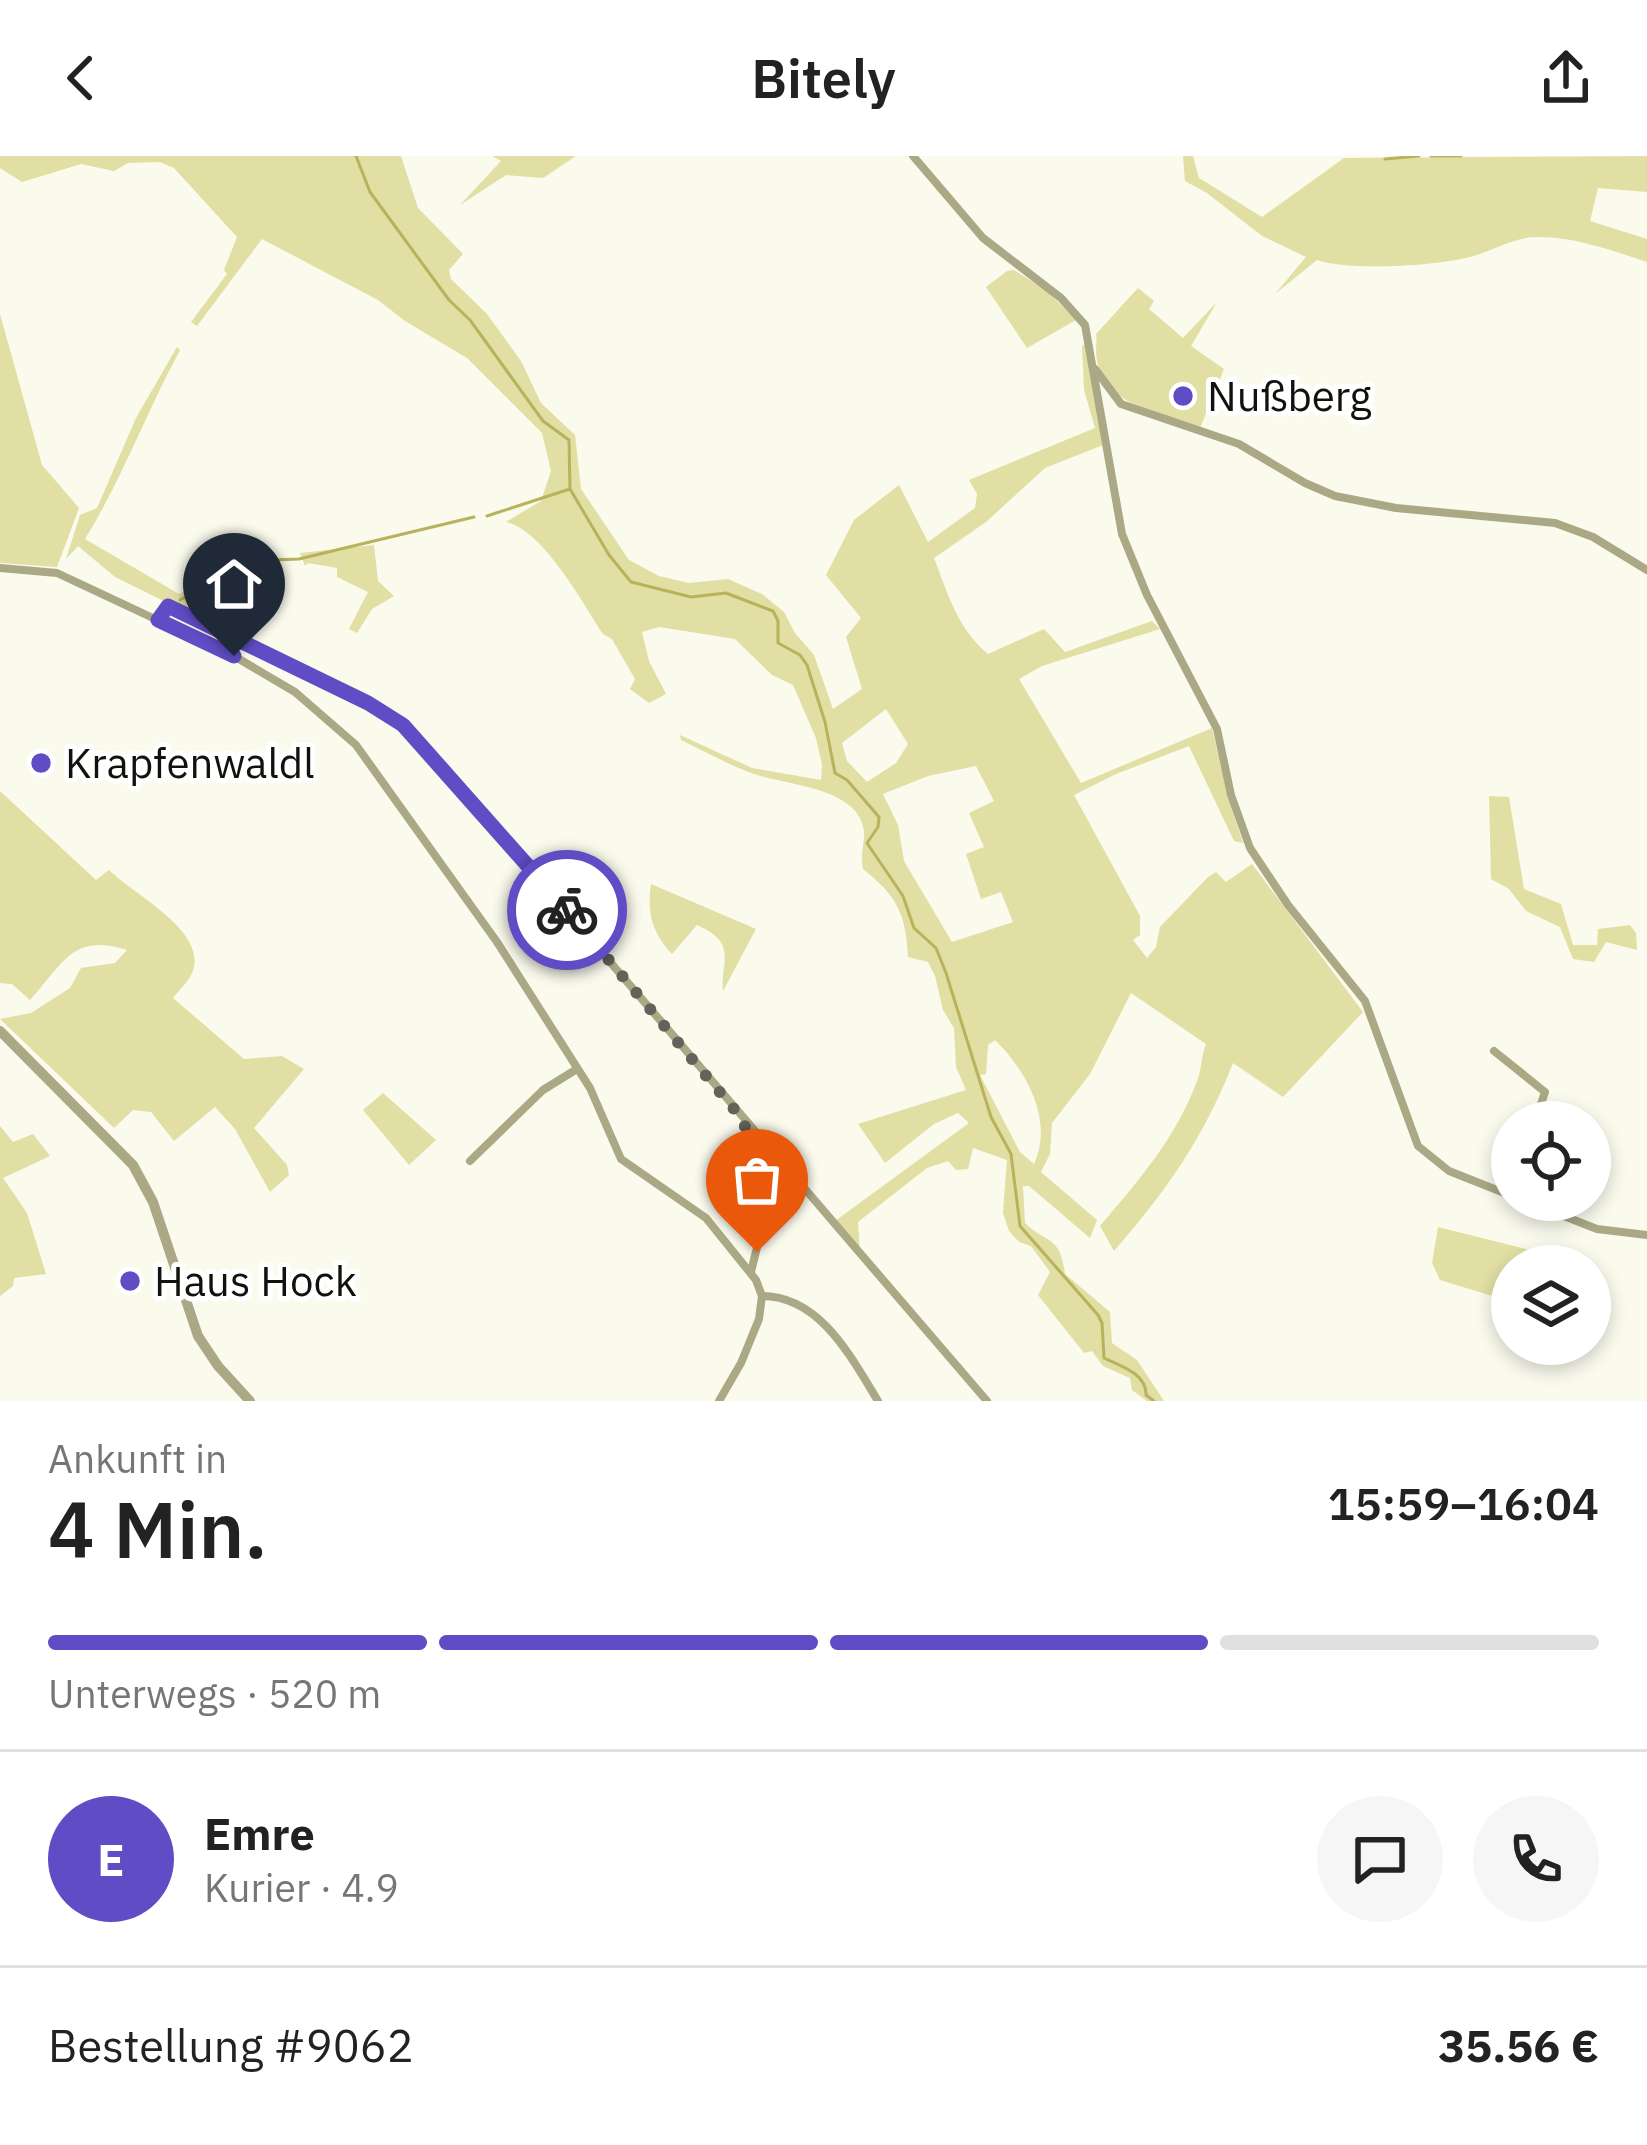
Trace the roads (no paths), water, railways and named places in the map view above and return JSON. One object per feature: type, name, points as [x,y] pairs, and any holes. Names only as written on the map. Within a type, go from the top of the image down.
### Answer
[{"type":"street","points":[[913,156],[983,238],[1075,311],[1087,329],[1122,534],[1147,595],[1217,729],[1231,795],[1250,848],[1288,905],[1365,1001],[1418,1146],[1462,1178],[1491,1188]]},
{"type":"street","points":[[1093,366],[1121,404]]},
{"type":"street","points":[[1102,417],[1109,406],[1121,404],[1239,444],[1335,496],[1396,508],[1555,524],[1604,542],[1647,570]]},
{"type":"street","points":[[0,568],[57,573],[158,620],[266,673],[348,736],[451,874],[595,1095],[621,1159],[706,1218],[751,1272],[762,1297],[761,1314],[719,1401]]},
{"type":"street","points":[[158,620],[168,606],[368,703],[416,736],[987,1401]]},
{"type":"street","points":[[0,1031],[133,1165],[153,1202],[198,1336],[250,1401]]},
{"type":"street","points":[[1494,1051],[1545,1092],[1542,1101]]},
{"type":"street","points":[[470,1161],[543,1090],[577,1068]]},
{"type":"street","points":[[744,1121],[760,1229],[751,1272]]},
{"type":"street","points":[[1579,1221],[1647,1235]]},
{"type":"street","points":[[762,1297],[789,1300],[814,1314],[842,1345],[878,1401]]},
{"type":"waterway","points":[[356,156],[370,192],[449,300],[470,320],[543,421],[569,440],[570,489],[631,582],[691,597],[726,593],[773,611],[778,643],[800,655],[807,665],[835,773],[879,817],[867,843],[903,896],[914,928],[936,948],[991,1117],[1011,1154],[1020,1226],[1098,1315],[1104,1358],[1138,1376],[1154,1401]]},
{"type":"waterway","points":[[1385,159],[1419,156]]},
{"type":"waterway","points":[[1431,156],[1461,156]]},
{"type":"waterway","points":[[487,516],[570,489]]},
{"type":"waterway","points":[[180,600],[248,561],[299,559],[474,517]]},
{"type":"place","name":"Nußberg","points":[[1183,396]]},
{"type":"place","name":"Krapfenwaldl","points":[[41,763]]},
{"type":"place","name":"Haus Hock","points":[[130,1281]]}]
